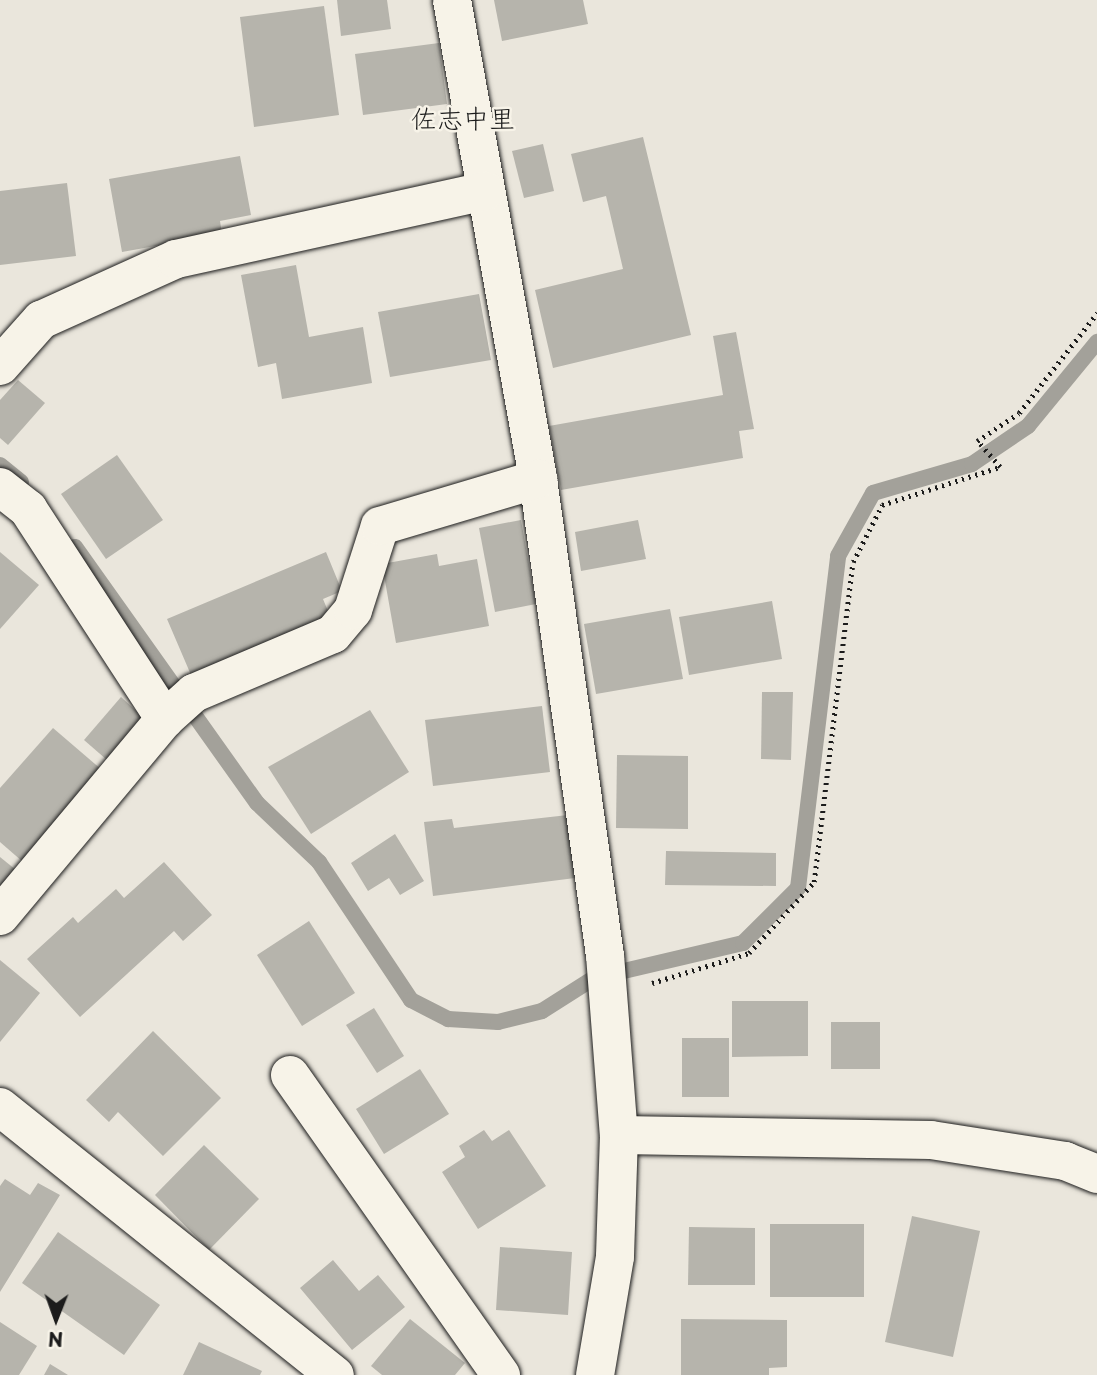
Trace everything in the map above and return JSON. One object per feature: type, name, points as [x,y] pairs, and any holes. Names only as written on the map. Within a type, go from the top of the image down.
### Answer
[{"type":"street","points":[[452,0],[538,480],[605,955],[619,1135],[615,1257],[595,1375]]},
{"type":"street","points":[[0,366],[41,320],[176,259],[486,191]]},
{"type":"street","points":[[0,916],[165,719],[194,693],[333,634],[353,610],[380,526],[538,480]]},
{"type":"street","points":[[0,487],[28,509],[165,719]]},
{"type":"street","points":[[290,1075],[501,1375]]},
{"type":"street","points":[[0,1107],[335,1375]]},
{"type":"street","points":[[619,1135],[931,1140],[1065,1161],[1097,1174]]},
{"type":"path","points":[[608,996],[749,953],[814,881],[853,562],[882,505],[1000,467],[977,441],[1019,413],[1097,313]]},
{"type":"building","points":[[337,0],[387,0],[391,29],[341,36]]},
{"type":"building","points":[[494,0],[583,0],[588,24],[502,41]]},
{"type":"building","points":[[324,6],[339,115],[254,127],[240,17]]},
{"type":"building","points":[[439,43],[447,104],[363,115],[355,54]]},
{"type":"building","points":[[643,137],[691,335],[553,368],[535,290],[623,269],[606,196],[583,202],[571,154]]},
{"type":"building","points":[[543,144],[554,191],[524,198],[512,151]]},
{"type":"building","points":[[240,156],[251,215],[220,221],[222,234],[122,252],[109,179]]},
{"type":"building","points":[[67,183],[76,256],[0,265],[0,191]]},
{"type":"building","points":[[296,265],[309,337],[363,327],[372,383],[282,399],[276,363],[258,367],[241,275]]},
{"type":"building","points":[[479,294],[491,360],[390,377],[378,312]]},
{"type":"building","points":[[736,332],[754,429],[739,431],[743,458],[561,490],[549,426],[723,395],[713,336]]},
{"type":"building","points":[[18,380],[45,403],[8,445],[0,438],[0,400]]},
{"type":"building","points":[[117,455],[163,520],[106,559],[61,494]]},
{"type":"building","points":[[521,520],[536,604],[495,612],[479,528]]},
{"type":"building","points":[[638,520],[646,559],[581,571],[575,532]]},
{"type":"building","points":[[0,552],[39,585],[0,629]]},
{"type":"building","points":[[326,552],[342,591],[323,599],[330,616],[191,675],[167,619]]},
{"type":"building","points":[[437,554],[439,566],[477,559],[489,626],[396,643],[382,564]]},
{"type":"building","points":[[772,601],[782,659],[689,675],[679,617]]},
{"type":"building","points":[[670,609],[683,679],[596,694],[584,624]]},
{"type":"building","points":[[762,692],[793,692],[791,760],[761,759]]},
{"type":"building","points":[[121,697],[144,718],[107,760],[84,740]]},
{"type":"building","points":[[542,706],[550,772],[433,786],[425,720]]},
{"type":"building","points":[[370,710],[409,772],[311,834],[268,767]]},
{"type":"building","points":[[53,728],[102,770],[23,862],[0,842],[0,788]]},
{"type":"building","points":[[617,755],[688,756],[688,829],[616,828]]},
{"type":"building","points":[[568,815],[575,878],[433,896],[424,822],[452,819],[454,828]]},
{"type":"building","points":[[395,834],[424,881],[400,895],[389,878],[368,891],[351,863]]},
{"type":"building","points":[[666,851],[776,853],[776,886],[665,885]]},
{"type":"building","points":[[0,857],[16,870],[0,888]]},
{"type":"building","points":[[164,862],[212,915],[183,941],[174,931],[80,1017],[27,959],[73,917],[78,923],[116,889],[124,898]]},
{"type":"building","points":[[309,921],[355,993],[302,1026],[257,955]]},
{"type":"building","points":[[0,960],[40,993],[0,1042]]},
{"type":"building","points":[[732,1001],[808,1001],[808,1056],[732,1057]]},
{"type":"building","points":[[374,1008],[404,1056],[377,1073],[346,1025]]},
{"type":"building","points":[[831,1022],[880,1022],[880,1069],[831,1069]]},
{"type":"building","points":[[153,1031],[221,1098],[163,1156],[118,1112],[109,1122],[86,1100]]},
{"type":"building","points":[[682,1038],[729,1038],[729,1097],[682,1097]]},
{"type":"building","points":[[420,1069],[449,1114],[384,1154],[356,1109]]},
{"type":"building","points":[[484,1130],[492,1141],[509,1130],[546,1186],[478,1229],[442,1172],[465,1157],[459,1146]]},
{"type":"building","points":[[204,1145],[259,1199],[209,1250],[155,1195]]},
{"type":"building","points":[[5,1179],[30,1195],[38,1183],[60,1195],[0,1292],[0,1186]]},
{"type":"building","points":[[912,1216],[980,1231],[953,1357],[885,1342]]},
{"type":"building","points":[[770,1224],[864,1224],[864,1297],[770,1297]]},
{"type":"building","points":[[689,1227],[755,1228],[755,1285],[688,1285]]},
{"type":"building","points":[[58,1232],[160,1305],[124,1355],[22,1283]]},
{"type":"building","points":[[500,1247],[572,1252],[568,1315],[496,1310]]},
{"type":"building","points":[[333,1260],[359,1291],[378,1275],[405,1307],[352,1350],[300,1288]]},
{"type":"building","points":[[410,1319],[465,1363],[455,1375],[382,1375],[371,1366]]},
{"type":"building","points":[[681,1319],[787,1320],[787,1367],[769,1368],[769,1375],[681,1375]]},
{"type":"building","points":[[0,1322],[37,1346],[19,1375],[0,1375]]},
{"type":"building","points":[[199,1342],[262,1371],[260,1375],[183,1375]]},
{"type":"building","points":[[50,1364],[68,1375],[44,1375]]},
{"type":"waterway","points":[[75,547],[257,803],[319,862],[411,1000],[448,1019],[498,1022],[542,1011],[594,978],[743,943],[798,888],[838,556],[873,493],[972,464],[1028,426],[1097,342]]},
{"type":"waterway","points":[[0,465],[21,482]]},
{"type":"district","name":"佐志中里","points":[[463,118]]}]
